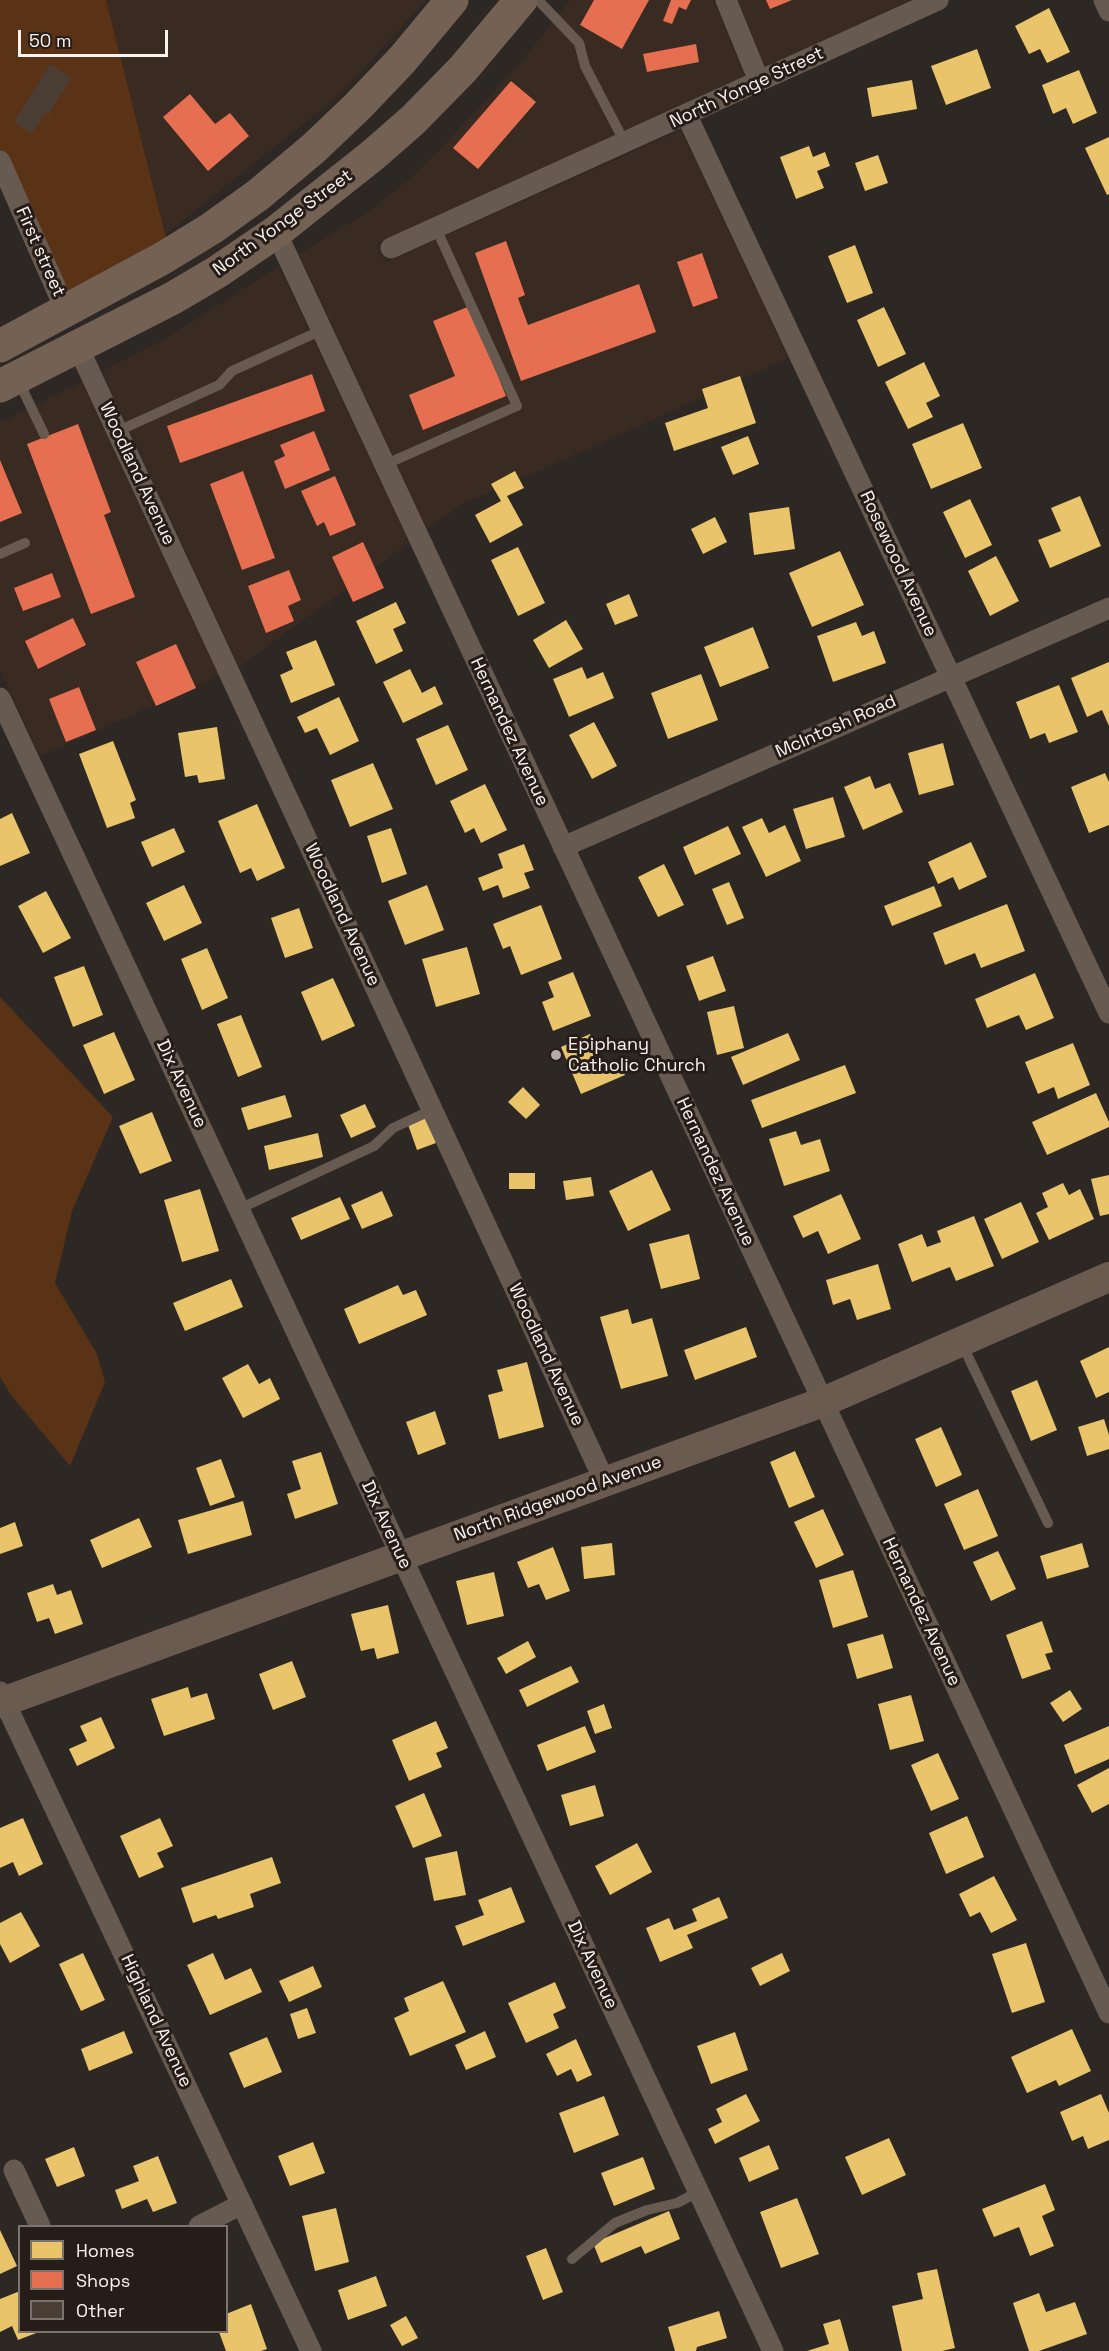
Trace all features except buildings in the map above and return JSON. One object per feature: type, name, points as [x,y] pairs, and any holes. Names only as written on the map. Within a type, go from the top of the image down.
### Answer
[{"type":"main road","name":"North Yonge Street","points":[[0,346],[164,258],[212,228],[249,201],[314,148],[402,60],[452,0]]},
{"type":"main road","name":"North Yonge Street","points":[[9,382],[173,298],[276,232],[413,120],[463,69],[521,0]]},
{"type":"main road","points":[[276,232],[275,221],[278,212],[289,188],[314,148]]},
{"type":"main road","points":[[208,277],[240,236],[248,219],[249,201]]},
{"type":"street","points":[[726,0],[759,81]]},
{"type":"street","name":"North Yonge Street","points":[[391,248],[687,116],[938,0]]},
{"type":"street","points":[[1104,0],[1109,11]]},
{"type":"street","name":"Rosewood Avenue","points":[[687,116],[1109,1013]]},
{"type":"street","name":"First street","points":[[0,161],[66,311]]},
{"type":"street","name":"Hernandez Avenue","points":[[276,232],[1109,2013]]},
{"type":"street","name":"Woodland Avenue","points":[[78,347],[605,1482]]},
{"type":"street","name":"McIntosh Road","points":[[562,847],[1109,608]]},
{"type":"street","name":"Dix Avenue","points":[[1,704],[773,2351]]},
{"type":"street","name":"North Ridgewood Avenue","points":[[2,1699],[824,1402],[1109,1277]]},
{"type":"street","name":"Highland Avenue","points":[[2,1699],[311,2351]]},
{"type":"street","points":[[14,2170],[40,2225]]},
{"type":"street","points":[[201,2225],[242,2204]]},
{"type":"lane","points":[[538,0],[579,43],[585,66],[625,143]]},
{"type":"lane","points":[[384,465],[517,406],[436,228]]},
{"type":"lane","points":[[118,431],[219,385],[232,371],[322,330]]},
{"type":"lane","points":[[9,382],[44,434]]},
{"type":"lane","points":[[0,554],[25,543]]},
{"type":"lane","points":[[239,1209],[374,1146],[393,1128],[432,1110]]},
{"type":"lane","points":[[961,1342],[1048,1523]]},
{"type":"lane","points":[[572,2259],[615,2223],[647,2210],[677,2203],[698,2192]]},
{"type":"shaded area","points":[[0,0],[106,0],[166,237],[62,301],[0,160]]},
{"type":"shaded area","points":[[106,0],[426,0],[338,96],[166,234]]},
{"type":"shaded area","points":[[570,0],[713,0],[745,77],[375,244],[386,262],[681,130],[788,358],[462,504],[427,529],[299,254],[365,214],[417,173],[518,66]]},
{"type":"shaded area","points":[[738,0],[911,0],[765,67]]},
{"type":"shaded area","points":[[279,266],[409,543],[239,667],[102,371],[165,339]]},
{"type":"shaded area","points":[[82,382],[219,676],[40,756],[0,671],[0,423]]},
{"type":"shaded area","points":[[0,997],[113,1117],[72,1211],[55,1283],[97,1354],[105,1382],[70,1466],[11,1395],[0,1377]]},
{"type":"place","name":"Epiphany Catholic Church","points":[[556,1055]]}]
